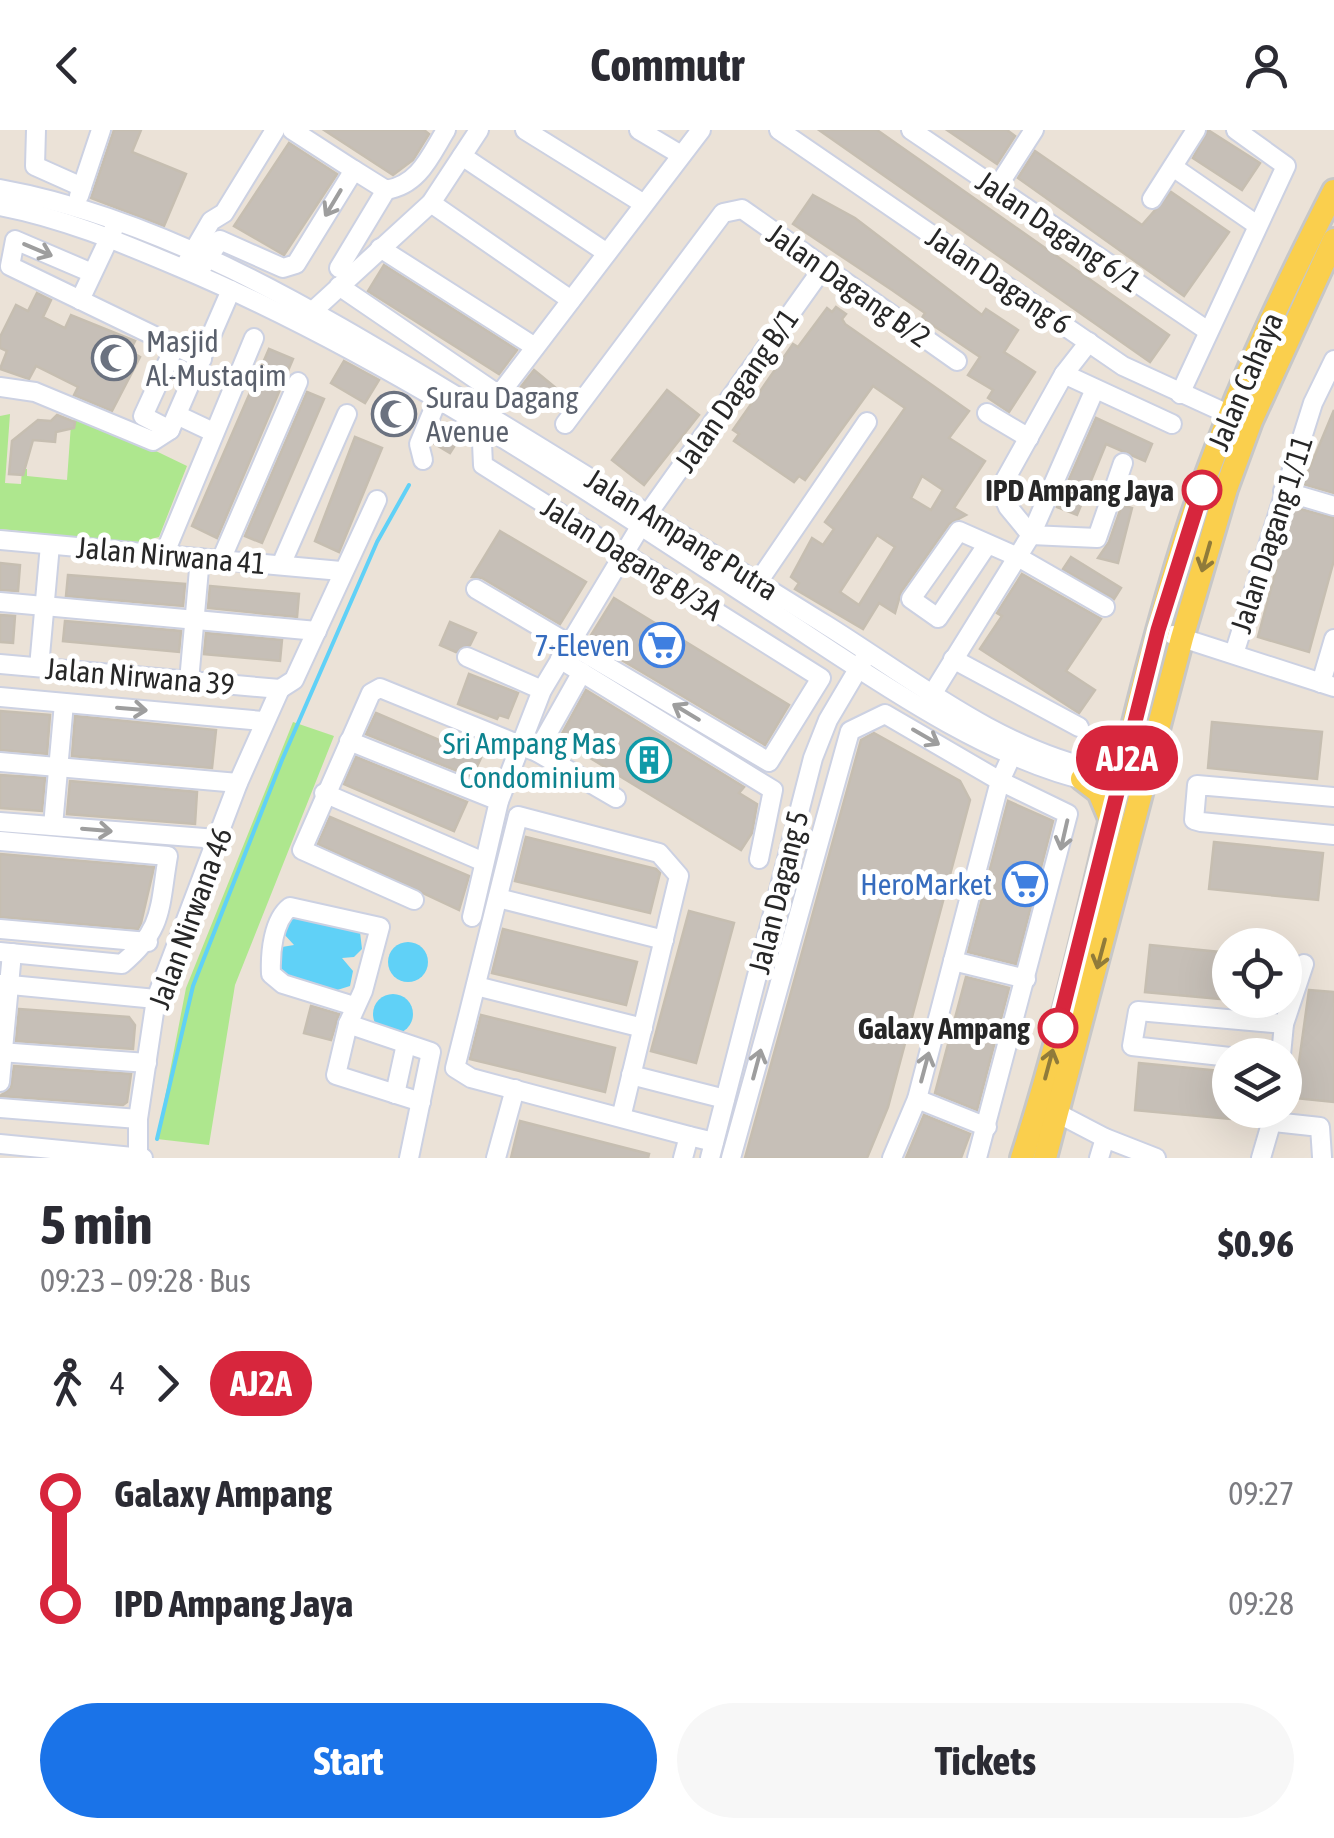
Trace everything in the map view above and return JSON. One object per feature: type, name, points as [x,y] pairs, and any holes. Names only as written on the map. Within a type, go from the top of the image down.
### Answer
[{"type":"main road","name":"Jalan Cahaya","points":[[1022,1158],[1111,821],[1132,784],[1132,735],[1158,630],[1228,414],[1267,322],[1334,191]]},
{"type":"main road","name":"Jalan Cahaya","points":[[1046,1158],[1132,784],[1250,420],[1334,240]]},
{"type":"main road","points":[[1111,821],[1099,792],[1084,773],[1119,754],[1132,735]]},
{"type":"street","points":[[36,130],[35,166],[82,187]]},
{"type":"street","points":[[74,208],[101,130]]},
{"type":"street","points":[[194,264],[211,220],[224,213],[274,130]]},
{"type":"street","points":[[292,130],[386,190],[402,188],[418,176],[446,130]]},
{"type":"street","points":[[339,277],[432,204],[479,130]]},
{"type":"street","points":[[524,130],[644,204]]},
{"type":"street","points":[[640,130],[681,155]]},
{"type":"street","points":[[339,277],[499,394],[701,130]]},
{"type":"street","name":"Jalan Dagang 6","points":[[779,130],[1122,366],[1228,414]]},
{"type":"street","name":"Jalan Dagang 6/1","points":[[911,130],[1208,331]]},
{"type":"street","points":[[1152,199],[1196,130]]},
{"type":"street","points":[[1180,394],[1286,166],[1236,130]]},
{"type":"street","points":[[996,189],[1026,133]]},
{"type":"street","points":[[462,156],[607,253]]},
{"type":"street","points":[[1173,167],[1256,224]]},
{"type":"street","points":[[194,264],[220,240],[283,268],[296,264],[354,170]]},
{"type":"street","name":"Jalan Ampang Putra","points":[[0,189],[74,208],[112,230],[311,318],[645,519],[1012,756],[1132,784]]},
{"type":"street","points":[[311,318],[339,277],[386,190]]},
{"type":"street","points":[[432,204],[571,300]]},
{"type":"street","name":"Jalan Ampang Putra","points":[[0,206],[112,230]]},
{"type":"street","name":"Jalan Dagang B/2","points":[[564,424],[724,213],[742,209],[957,361]]},
{"type":"street","points":[[80,300],[112,230]]},
{"type":"street","points":[[92,273],[15,240],[10,266],[202,359]]},
{"type":"street","points":[[380,248],[535,347]]},
{"type":"street","name":"Jalan Ampang Putra","points":[[194,264],[230,290],[311,318],[437,401],[492,426]]},
{"type":"street","name":"Jalan Dagang B/1","points":[[472,916],[500,801],[542,690],[645,519],[823,268]]},
{"type":"street","points":[[0,388],[35,392],[152,441],[173,422],[230,290]]},
{"type":"street","points":[[164,555],[254,338]]},
{"type":"street","points":[[1089,342],[1064,374],[1000,489],[1008,507],[1030,535],[1097,538],[1122,463]]},
{"type":"street","points":[[175,346],[143,416],[213,432]]},
{"type":"street","name":"Jalan Dagang 1/11","points":[[1234,654],[1283,491],[1313,404],[1334,360]]},
{"type":"street","points":[[1064,374],[1172,424]]},
{"type":"street","points":[[221,560],[298,382]]},
{"type":"street","points":[[929,699],[1030,535],[1095,388]]},
{"type":"street","points":[[423,460],[419,444],[437,401]]},
{"type":"street","points":[[987,413],[1029,438]]},
{"type":"street","points":[[281,566],[347,414]]},
{"type":"street","points":[[753,589],[867,422]]},
{"type":"street","name":"Jalan Dagang B/3A","points":[[492,426],[482,443],[483,465],[822,678],[769,762],[565,650]]},
{"type":"street","points":[[1283,491],[1334,506]]},
{"type":"street","name":"Jalan Nirwana 46","points":[[141,1158],[138,1119],[156,999],[263,722],[280,689],[294,680],[377,500]]},
{"type":"street","points":[[988,545],[938,618],[911,599],[958,531],[1018,556],[1105,607]]},
{"type":"street","name":"Jalan Nirwana 41","points":[[0,540],[341,571]]},
{"type":"street","points":[[39,667],[50,544]]},
{"type":"street","points":[[189,681],[200,558]]},
{"type":"street","points":[[476,589],[565,650],[582,672],[773,790],[759,859]]},
{"type":"street","points":[[0,602],[317,631]]},
{"type":"street","points":[[1158,630],[1328,685],[1334,638]]},
{"type":"street","points":[[467,656],[542,690]]},
{"type":"street","points":[[954,659],[1079,727]]},
{"type":"street","name":"Jalan Dagang 5","points":[[476,986],[455,1068],[471,1078],[689,1136],[712,1150],[813,758],[828,720],[864,660]]},
{"type":"street","name":"Jalan Nirwana 39","points":[[0,664],[280,689]]},
{"type":"street","points":[[538,752],[582,672]]},
{"type":"street","points":[[414,900],[302,850],[365,700],[380,688],[538,752],[616,798]]},
{"type":"street","points":[[0,697],[263,722]]},
{"type":"street","name":"Jalan Ampang Putra","points":[[929,699],[1084,773]]},
{"type":"street","points":[[40,831],[58,766],[64,703]]},
{"type":"street","points":[[732,1158],[850,731],[885,714],[1000,781],[1068,814],[977,1158]]},
{"type":"street","points":[[828,720],[850,731]]},
{"type":"street","points":[[349,740],[500,801]]},
{"type":"street","points":[[892,1158],[917,1099],[1000,781],[1012,756]]},
{"type":"street","points":[[0,762],[238,784]]},
{"type":"street","points":[[1334,797],[1197,785],[1193,813],[1194,820],[1201,822],[1334,836]]},
{"type":"street","points":[[324,794],[484,862]]},
{"type":"street","points":[[621,1118],[679,876],[659,853],[518,816],[476,986],[642,1028]]},
{"type":"street","points":[[0,822],[168,856],[156,925],[148,942],[122,964],[6,952],[0,1082]]},
{"type":"street","points":[[0,840],[40,831],[217,840]]},
{"type":"street","points":[[498,898],[664,940]]},
{"type":"street","points":[[409,1158],[421,1102],[431,1052],[406,1044],[351,1015],[283,984],[271,974],[275,936],[282,913],[290,907],[380,927],[363,991],[351,1015],[336,1076],[421,1102]]},
{"type":"street","points":[[0,929],[148,942]]},
{"type":"street","points":[[953,961],[1026,980]]},
{"type":"street","points":[[1283,1038],[1304,964]]},
{"type":"street","points":[[4,985],[156,999]]},
{"type":"street","points":[[1212,1055],[1132,1046],[1134,1016],[1138,1011],[1284,1024]]},
{"type":"street","points":[[395,1094],[406,1044]]},
{"type":"street","points":[[1,1052],[146,1064]]},
{"type":"street","points":[[631,1075],[725,1100]]},
{"type":"street","points":[[496,1158],[515,1090]]},
{"type":"street","points":[[917,1099],[986,1128]]},
{"type":"street","points":[[0,1108],[138,1119]]},
{"type":"street","points":[[1059,1114],[1156,1158]]},
{"type":"street","points":[[1302,1123],[1320,1127],[1322,1158]]},
{"type":"street","points":[[1262,1158],[1271,1128]]},
{"type":"street","points":[[683,1158],[689,1136]]},
{"type":"street","points":[[1098,1158],[1105,1138]]},
{"type":"street","points":[[0,1144],[141,1158]]},
{"type":"green space","points":[[10,414],[5,483],[21,484],[22,469],[27,469],[27,476],[67,480],[71,424],[79,414],[187,466],[159,537],[135,543],[0,529],[0,416]]},
{"type":"green space","points":[[293,722],[334,736],[235,985],[209,1145],[157,1139],[186,988]]},
{"type":"water","points":[[292,914],[360,932],[362,949],[354,957],[342,958],[353,971],[350,986],[334,991],[281,975],[275,955],[282,947],[294,945],[283,933]]},
{"type":"water","points":[[408,942],[422,948],[428,962],[422,976],[408,982],[394,976],[388,962],[394,948]]},
{"type":"water","points":[[393,994],[407,1000],[413,1014],[407,1028],[393,1034],[379,1028],[373,1014],[379,1000]]},
{"type":"building","points":[[114,130],[141,130],[132,152],[186,174],[164,226],[91,198]]},
{"type":"building","points":[[324,130],[424,130],[429,134],[413,160],[393,175]]},
{"type":"building","points":[[819,130],[877,130],[1169,335],[1150,362]]},
{"type":"building","points":[[947,130],[1007,130],[1015,136],[997,164]]},
{"type":"building","points":[[1208,130],[1260,163],[1242,190],[1193,158]]},
{"type":"building","points":[[289,143],[337,174],[284,255],[234,226]]},
{"type":"building","points":[[1035,151],[1142,225],[1171,192],[1229,232],[1184,296],[1018,178]]},
{"type":"building","points":[[813,195],[855,218],[982,315],[986,309],[1018,330],[1004,352],[1035,372],[1009,412],[988,398],[993,390],[968,375],[980,357],[922,318],[925,313],[793,224]]},
{"type":"building","points":[[384,265],[517,350],[499,374],[368,291]]},
{"type":"building","points":[[37,293],[51,300],[43,317],[65,328],[71,315],[135,341],[130,351],[140,357],[112,411],[74,395],[78,387],[36,366],[29,379],[0,369],[7,351],[0,348],[0,337],[16,305],[28,311]]},
{"type":"building","points":[[836,307],[846,314],[842,319],[845,324],[969,411],[949,438],[985,461],[954,508],[966,515],[949,524],[901,592],[895,613],[879,603],[863,629],[795,589],[799,583],[791,577],[812,538],[823,545],[834,529],[825,522],[905,408],[873,386],[805,480],[799,476],[794,482],[734,441],[739,434],[733,430],[793,344],[798,347],[827,308],[832,312]],"holes":[[[922,476],[943,490],[931,510],[911,498]],[[877,535],[895,547],[859,605],[840,592]]]},
{"type":"building","points":[[269,349],[293,359],[217,538],[192,526]]},
{"type":"building","points":[[344,361],[379,380],[365,403],[331,383]]},
{"type":"building","points":[[534,370],[557,389],[535,416],[513,397]]},
{"type":"building","points":[[667,390],[699,415],[644,485],[612,460]]},
{"type":"building","points":[[307,392],[324,399],[262,543],[245,536]]},
{"type":"building","points":[[1334,410],[1334,493],[1303,484]]},
{"type":"building","points":[[57,415],[75,422],[74,428],[56,432],[55,442],[33,440],[23,475],[9,474],[12,441],[38,420],[51,421]]},
{"type":"building","points":[[1096,418],[1152,444],[1145,461],[1106,444],[1077,515],[1057,507]]},
{"type":"building","points":[[440,427],[459,439],[450,453],[433,443]]},
{"type":"building","points":[[355,437],[382,448],[339,552],[315,541]]},
{"type":"building","points":[[1122,505],[1132,508],[1118,563],[1098,558],[1109,542]]},
{"type":"building","points":[[1293,507],[1334,518],[1334,560],[1309,652],[1258,637]]},
{"type":"building","points":[[500,531],[586,582],[560,624],[482,578],[472,577]]},
{"type":"building","points":[[1071,557],[1121,588],[1114,599],[1063,569]]},
{"type":"building","points":[[0,563],[20,565],[18,591],[0,590]]},
{"type":"building","points":[[1022,574],[1101,619],[1066,671],[1095,690],[1079,713],[980,649],[1002,616],[997,613]]},
{"type":"building","points":[[68,575],[185,584],[183,606],[66,596]]},
{"type":"building","points":[[210,586],[299,594],[297,617],[208,608]]},
{"type":"building","points":[[614,598],[789,705],[765,745],[588,640]]},
{"type":"building","points":[[0,615],[15,616],[13,643],[0,642]]},
{"type":"building","points":[[65,621],[181,631],[179,652],[63,641]]},
{"type":"building","points":[[450,622],[476,633],[470,645],[456,652],[440,645]]},
{"type":"building","points":[[206,633],[282,640],[280,661],[204,654]]},
{"type":"building","points":[[469,674],[518,693],[508,718],[499,715],[497,719],[458,704]]},
{"type":"building","name":"Sri Ampang Mas Condominium","points":[[586,690],[744,787],[739,793],[757,804],[752,833],[741,850],[559,739]]},
{"type":"building","points":[[0,711],[50,715],[47,754],[0,750]]},
{"type":"building","points":[[376,713],[481,758],[472,777],[366,734]]},
{"type":"building","points":[[75,716],[216,730],[212,768],[72,756]]},
{"type":"building","points":[[1212,722],[1322,732],[1317,779],[1208,768]]},
{"type":"building","name":"Galaxy Ampang","points":[[874,733],[960,781],[970,800],[888,1107],[867,1158],[745,1158],[861,740]]},
{"type":"building","points":[[356,757],[467,802],[454,831],[344,784]]},
{"type":"building","points":[[0,775],[45,778],[42,811],[0,808]]},
{"type":"building","points":[[70,781],[197,792],[195,824],[67,814]]},
{"type":"building","points":[[1008,801],[1053,821],[1016,964],[968,952]]},
{"type":"building","points":[[330,817],[469,876],[459,910],[318,844]]},
{"type":"building","points":[[526,837],[656,869],[660,873],[650,913],[515,881]]},
{"type":"building","points":[[1214,842],[1323,853],[1318,900],[1209,889]]},
{"type":"building","points":[[0,854],[154,867],[138,929],[0,917]]},
{"type":"building","points":[[689,911],[734,923],[696,1063],[651,1051]]},
{"type":"building","points":[[503,929],[637,962],[626,1005],[492,973]]},
{"type":"building","points":[[1150,945],[1212,951],[1212,998],[1145,992]]},
{"type":"building","points":[[966,977],[1009,988],[977,1110],[935,1093]]},
{"type":"building","points":[[1309,990],[1334,992],[1334,1102],[1302,1099],[1302,1040]]},
{"type":"building","points":[[311,1006],[339,1014],[331,1040],[304,1033]]},
{"type":"building","points":[[19,1009],[129,1017],[135,1025],[133,1049],[16,1041]]},
{"type":"building","points":[[481,1015],[615,1048],[605,1092],[470,1059]]},
{"type":"building","points":[[1139,1063],[1212,1070],[1212,1117],[1135,1110]]},
{"type":"building","points":[[14,1066],[131,1074],[127,1102],[123,1105],[0,1096],[11,1088]]},
{"type":"building","points":[[924,1115],[970,1134],[961,1158],[906,1158]]},
{"type":"building","points":[[520,1121],[649,1154],[648,1158],[511,1158]]},
{"type":"waterway","points":[[157,1139],[193,986],[282,760],[377,542],[409,485]]},
{"type":"bus line","name":"AJ2A","points":[[1058,1028],[1158,630],[1202,490]]},
{"type":"place","name":"Masjid Al-Mustaqim","points":[[114,358]]},
{"type":"place","name":"Surau Dagang Avenue","points":[[394,414]]},
{"type":"place","name":"IPD Ampang Jaya","points":[[1202,490]]},
{"type":"place","name":"7-Eleven","points":[[662,645]]},
{"type":"place","name":"Sri Ampang Mas Condominium","points":[[649,760]]},
{"type":"place","name":"HeroMarket","points":[[1025,884]]},
{"type":"place","name":"Galaxy Ampang","points":[[1058,1028]]}]
